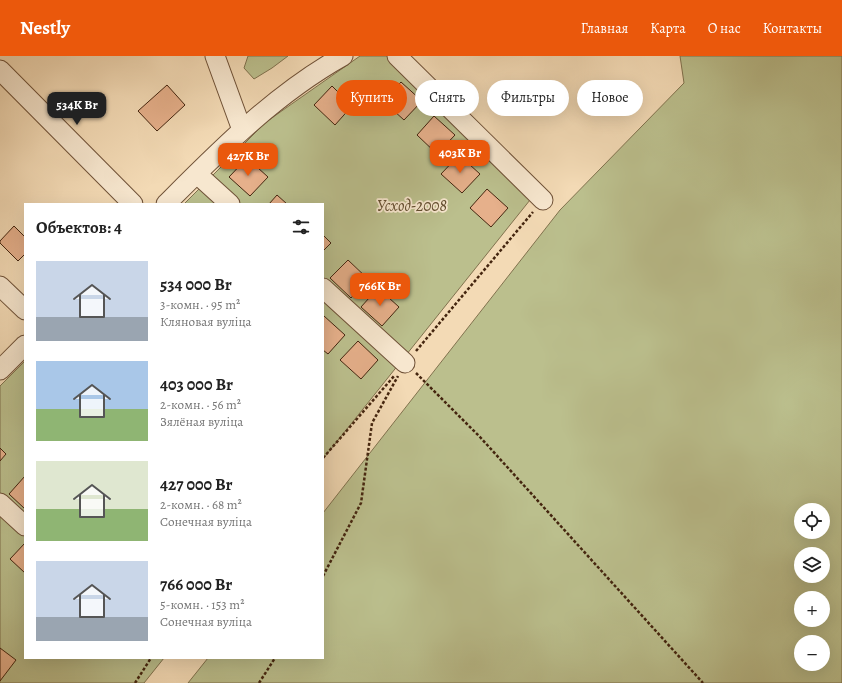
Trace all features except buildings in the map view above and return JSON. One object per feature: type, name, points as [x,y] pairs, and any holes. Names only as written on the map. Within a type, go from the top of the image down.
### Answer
[{"type":"street","points":[[215,56],[242,130]]},
{"type":"street","points":[[167,203],[242,130],[283,95],[320,69],[343,56]]},
{"type":"street","points":[[397,56],[543,200]]},
{"type":"street","points":[[0,70],[132,203]]},
{"type":"street","points":[[197,174],[229,203]]},
{"type":"street","points":[[0,286],[24,309]]},
{"type":"street","points":[[324,289],[405,363]]},
{"type":"street","points":[[0,370],[24,346]]},
{"type":"street","points":[[0,503],[24,525]]},
{"type":"path","points":[[324,457],[543,200]]},
{"type":"path","points":[[324,574],[361,503],[372,423],[405,363]]},
{"type":"path","points":[[405,363],[480,437],[703,683]]},
{"type":"path","points":[[135,683],[150,659]]},
{"type":"path","points":[[259,683],[274,659]]},
{"type":"green space","points":[[248,56],[288,56],[254,79],[244,68]]},
{"type":"green space","name":"Усход-2008","points":[[360,56],[387,56],[415,84],[415,116],[447,116],[530,200],[324,458],[324,203],[185,203],[266,122]]},
{"type":"green space","points":[[680,56],[842,56],[842,683],[188,683],[207,659],[324,659],[324,512],[560,210],[684,83]]},
{"type":"green space","points":[[24,362],[24,659],[163,659],[144,683],[0,683],[0,386]]}]
